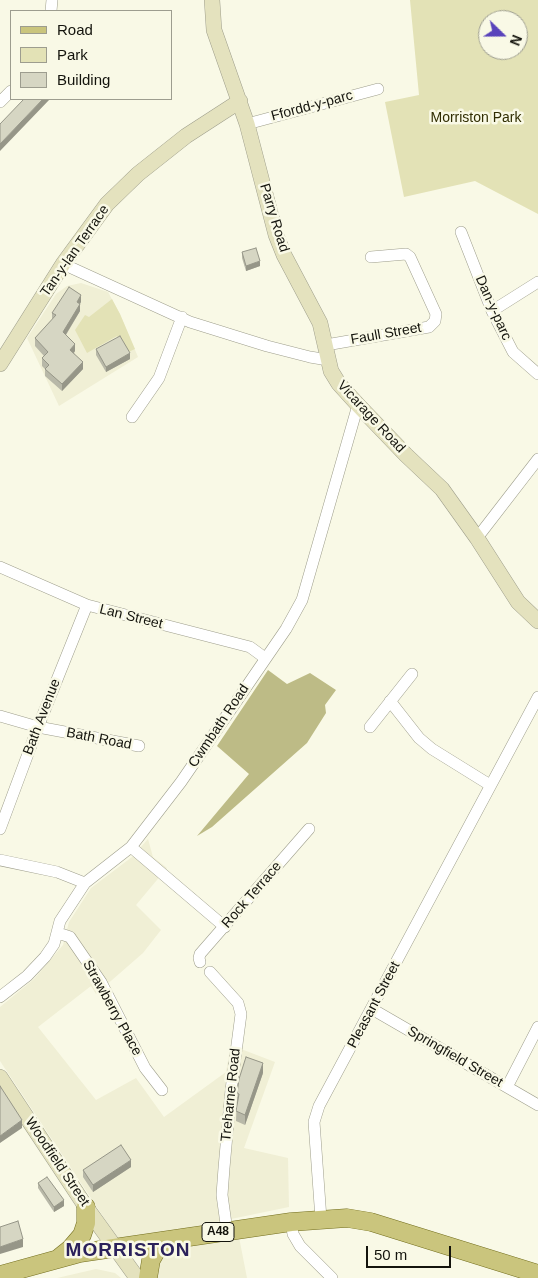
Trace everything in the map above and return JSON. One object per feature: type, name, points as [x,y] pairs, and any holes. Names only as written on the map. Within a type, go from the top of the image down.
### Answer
[{"type":"main road","points":[[55,1260],[70,1249],[82,1235],[86,1224],[86,1207]]},
{"type":"main road","name":"A48","points":[[0,1275],[80,1253],[321,1218],[347,1218],[371,1222],[538,1274]]},
{"type":"main road","points":[[148,1278],[151,1260],[159,1246],[179,1238]]},
{"type":"street","name":"Parry Road","points":[[212,0],[214,30],[247,124],[276,235],[284,255],[320,323],[327,352]]},
{"type":"street","name":"Ffordd-y-parc","points":[[247,124],[378,89]]},
{"type":"street","points":[[0,102],[10,91]]},
{"type":"street","name":"Tan-y-lan Terrace","points":[[0,364],[64,264],[107,204],[138,174],[186,136],[240,101]]},
{"type":"street","name":"Dan-y-parc","points":[[461,232],[492,311],[513,352],[538,374]]},
{"type":"street","name":"Faull Street","points":[[327,352],[429,327],[434,321],[436,314],[410,257],[406,254],[371,257]]},
{"type":"street","points":[[64,264],[182,317],[267,346],[310,358],[327,352]]},
{"type":"street","points":[[492,311],[538,282]]},
{"type":"street","points":[[132,417],[159,378],[182,317]]},
{"type":"street","name":"Vicarage Road","points":[[327,352],[331,371],[339,384],[406,455],[442,488],[518,602],[538,621]]},
{"type":"street","name":"Cwmbath Road","points":[[0,997],[28,976],[45,958],[54,944],[60,921],[85,883],[131,847],[181,782],[286,629],[302,600],[358,405]]},
{"type":"street","points":[[477,538],[538,460]]},
{"type":"street","name":"Lan Street","points":[[0,567],[87,605],[250,647],[265,658]]},
{"type":"street","name":"Bath Avenue","points":[[0,829],[38,727],[87,605]]},
{"type":"street","points":[[370,727],[412,674]]},
{"type":"street","points":[[390,701],[419,738],[432,749],[490,785],[538,697]]},
{"type":"street","name":"Bath Road","points":[[0,716],[38,727],[139,746]]},
{"type":"street","name":"Pleasant Street","points":[[321,1218],[314,1122],[319,1106],[490,785]]},
{"type":"street","name":"Rock Terrace","points":[[200,962],[200,954],[308,829]]},
{"type":"street","points":[[131,847],[225,927]]},
{"type":"street","points":[[0,860],[57,872],[85,883]]},
{"type":"street","name":"Strawberry Place","points":[[58,933],[70,937],[100,982],[145,1068],[162,1090]]},
{"type":"street","name":"Treharne Road","points":[[210,972],[238,1004],[241,1014],[231,1090],[223,1177],[222,1195],[227,1231]]},
{"type":"street","name":"Springfield Street","points":[[372,1009],[538,1105]]},
{"type":"street","points":[[507,1088],[538,1027]]},
{"type":"street","name":"Woodfield Street","points":[[0,1077],[86,1207],[137,1278]]},
{"type":"street","points":[[291,1222],[293,1234],[300,1246],[332,1278]]},
{"type":"shaded area","points":[[81,283],[108,292],[120,314],[138,357],[59,406],[27,338],[56,294],[67,286]]},
{"type":"shaded area","points":[[268,670],[287,684],[310,673],[336,690],[325,705],[326,713],[307,743],[212,827],[197,836],[249,774],[217,746]]},
{"type":"shaded area","points":[[148,839],[153,857],[167,868],[136,905],[161,930],[143,953],[96,994],[91,986],[38,1027],[96,1100],[136,1078],[164,1117],[226,1072],[230,1050],[241,1049],[275,1062],[244,1148],[288,1158],[289,1207],[120,1242],[0,1061],[0,1007],[34,979],[63,945],[69,922],[91,888],[132,857]]},
{"type":"shaded area","points":[[239,1237],[247,1278],[153,1278],[162,1256],[173,1249]]},
{"type":"shaded area","points":[[96,1269],[115,1273],[121,1278],[57,1278]]},
{"type":"green space","name":"Morriston Park","points":[[410,0],[538,0],[538,214],[475,181],[404,197],[385,102],[419,95]]},
{"type":"green space","points":[[112,299],[135,349],[126,353],[117,336],[87,353],[75,330],[85,315],[89,317]]},
{"type":"building","points":[[23,100],[42,100],[0,144],[0,124]]},
{"type":"building","points":[[256,248],[260,261],[246,266],[242,252]]},
{"type":"building","points":[[69,287],[81,295],[77,302],[80,304],[63,332],[75,344],[70,350],[83,362],[62,384],[45,369],[49,365],[42,358],[48,352],[35,338],[56,315],[52,313]]},
{"type":"building","points":[[120,336],[130,353],[106,367],[96,349]]},
{"type":"building","points":[[246,1057],[263,1063],[245,1115],[236,1111],[239,1079]]},
{"type":"building","points":[[0,1086],[22,1120],[0,1136]]},
{"type":"building","points":[[121,1145],[131,1160],[93,1185],[83,1170]]},
{"type":"building","points":[[47,1177],[64,1200],[54,1207],[38,1183]]},
{"type":"building","points":[[18,1221],[23,1239],[0,1247],[0,1227]]},
{"type":"district","name":"MORRISTON","points":[[128,1251]]}]
